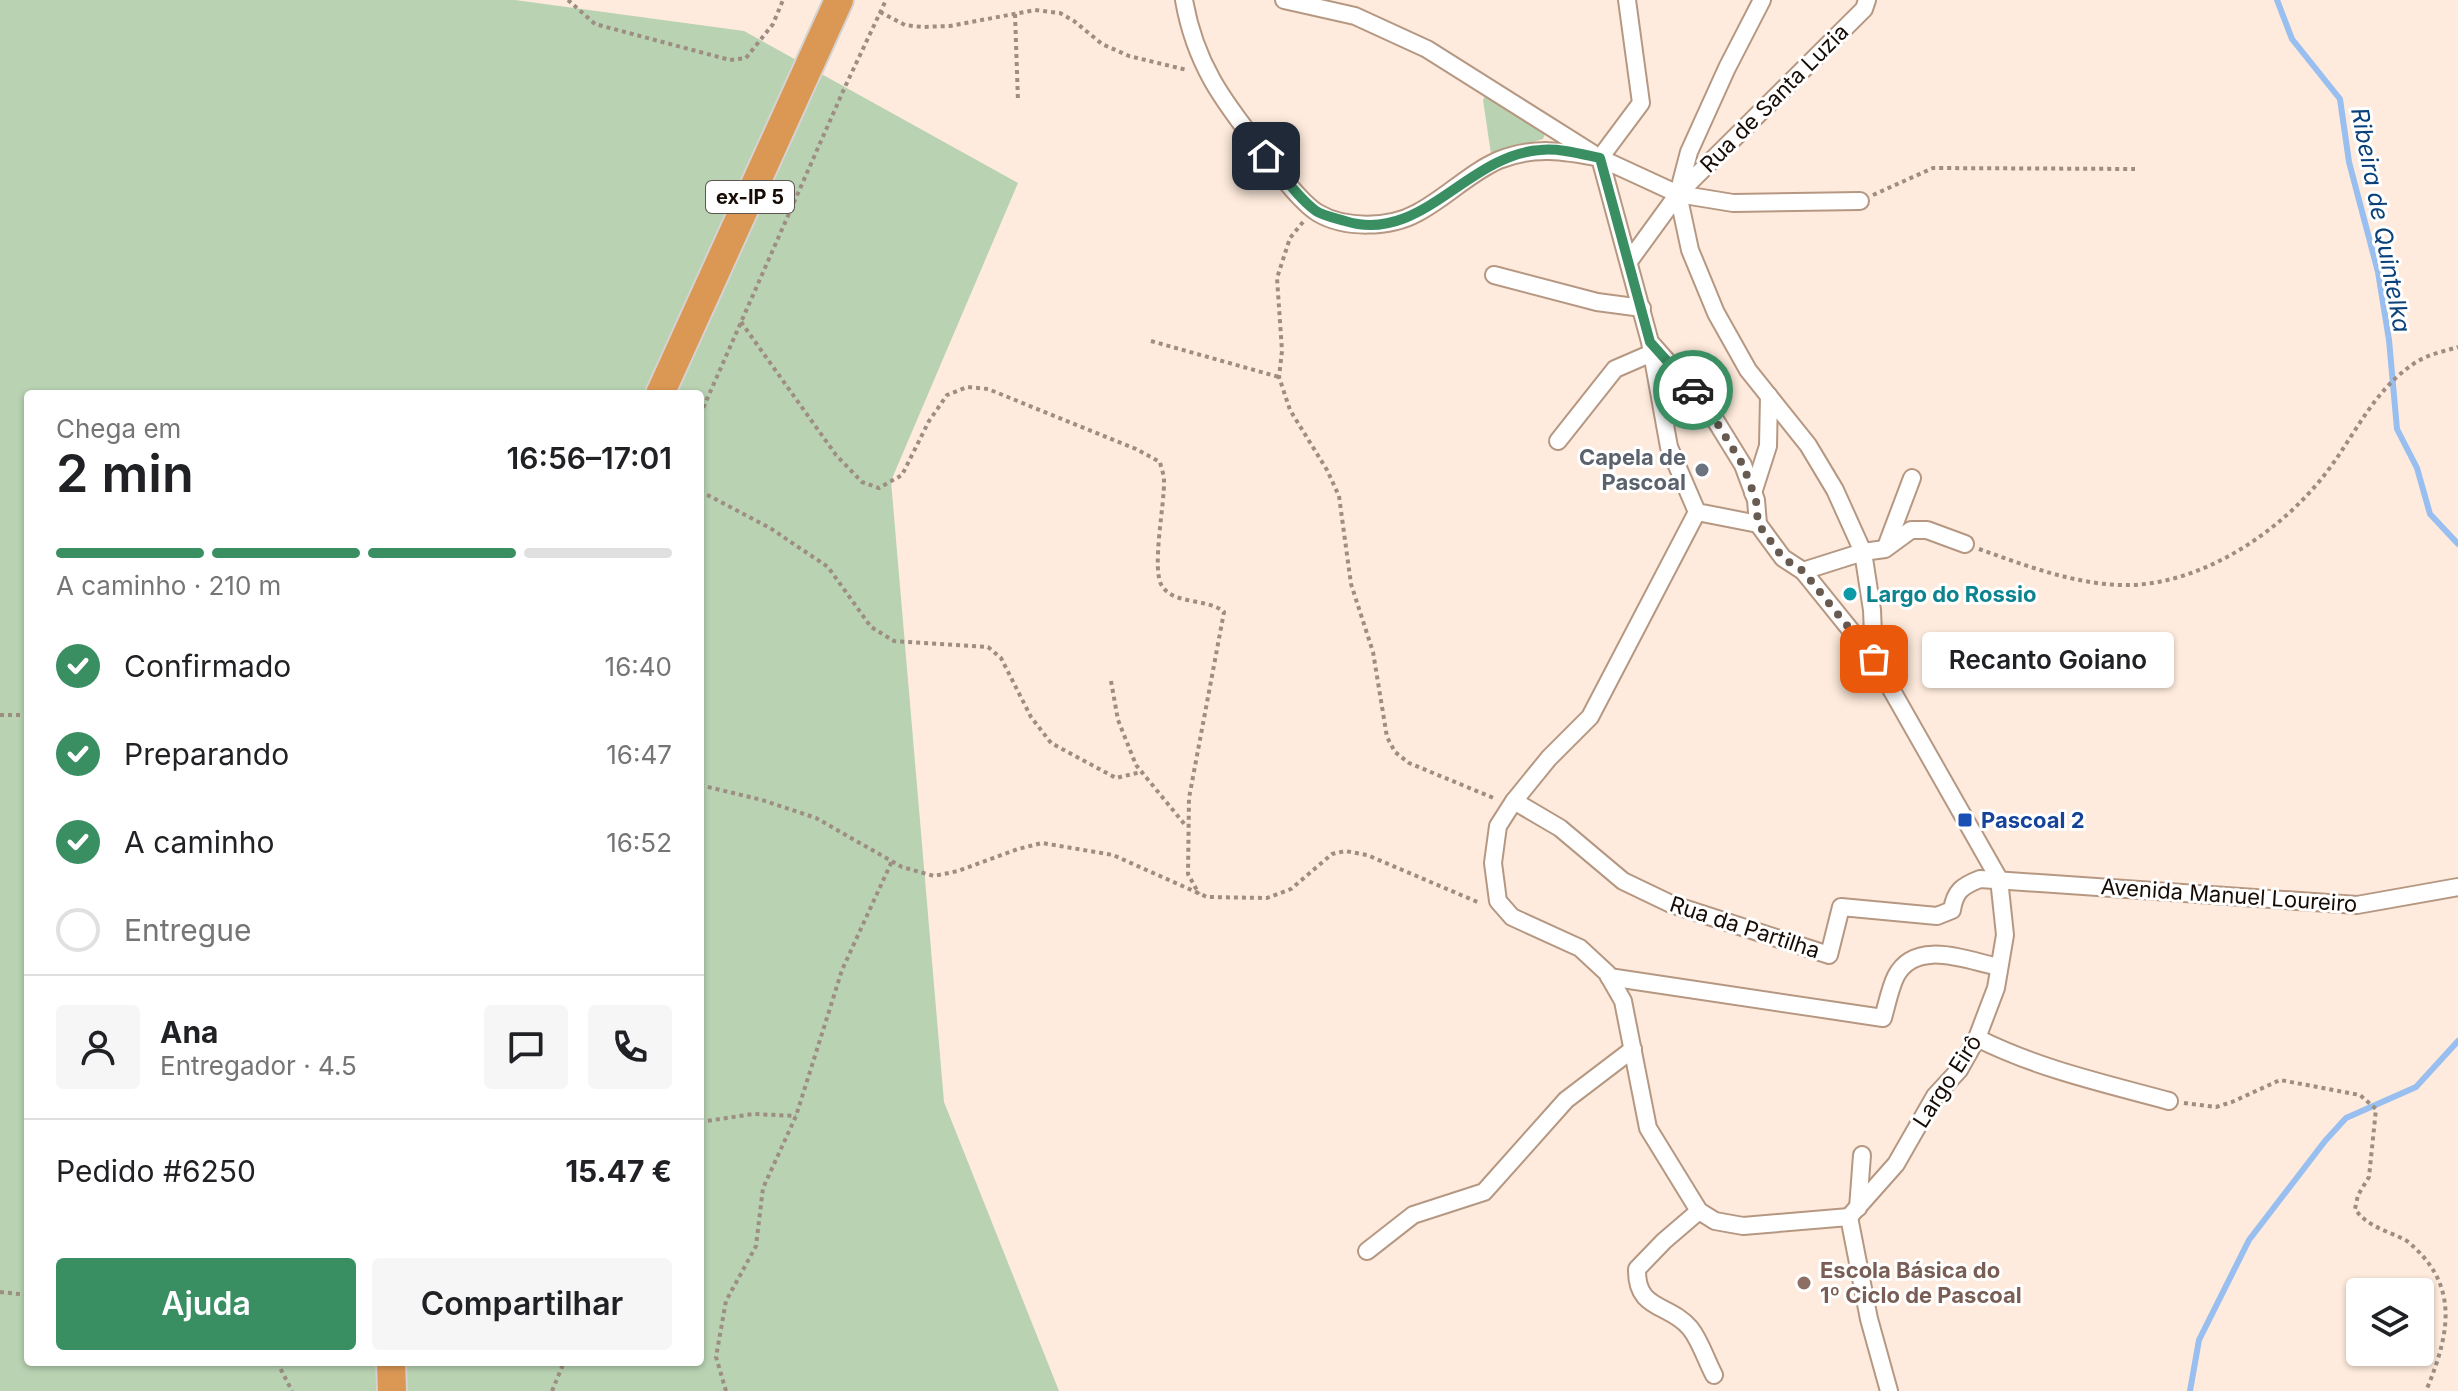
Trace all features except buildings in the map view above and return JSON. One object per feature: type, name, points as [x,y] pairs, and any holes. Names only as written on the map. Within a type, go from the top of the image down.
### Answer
[{"type":"highway","name":"ex-IP 5","points":[[662,390],[839,0]]},
{"type":"highway","points":[[391,1366],[392,1391]]},
{"type":"street","points":[[1184,0],[1197,52],[1213,86],[1266,156],[1318,213],[1356,225],[1385,225],[1417,214],[1499,160],[1538,150],[1562,150],[1600,158]]},
{"type":"street","points":[[1284,0],[1355,16],[1427,49],[1600,158],[1678,194],[1733,203],[1860,201]]},
{"type":"street","points":[[1600,158],[1641,103],[1627,0]]},
{"type":"street","points":[[1630,260],[1678,194],[1689,152],[1762,0]]},
{"type":"street","name":"Rua de Santa Luzia","points":[[1678,194],[1864,9],[1867,0]]},
{"type":"street","points":[[1600,158],[1642,308],[1669,447],[1697,512]]},
{"type":"street","points":[[1678,194],[1690,250],[1716,313],[1748,370],[1808,445],[1835,490],[1863,552],[1872,610],[1874,659]]},
{"type":"street","points":[[1494,275],[1597,302],[1642,308]]},
{"type":"street","points":[[1651,347],[1706,405],[1743,465],[1753,493],[1758,524],[1783,558],[1803,571],[1874,659],[1999,879]]},
{"type":"street","points":[[1558,441],[1615,369],[1651,347]]},
{"type":"street","points":[[1753,493],[1768,446],[1769,396]]},
{"type":"street","points":[[1665,424],[1678,405],[1706,405]]},
{"type":"street","points":[[1885,549],[1912,478]]},
{"type":"street","points":[[1697,512],[1590,717],[1549,758],[1498,826],[1493,863],[1498,901],[1512,917],[1580,948],[1609,977],[1623,1001],[1648,1128],[1699,1211],[1715,1221],[1743,1226],[1853,1212]]},
{"type":"street","points":[[1697,512],[1758,524]]},
{"type":"street","points":[[1803,571],[1863,552],[1885,549],[1911,530],[1927,530],[1965,544]]},
{"type":"street","name":"Rua da Partilha","points":[[1514,801],[1560,828],[1623,881],[1647,893],[1671,904],[1829,955],[1841,907],[1937,916],[1952,910],[1957,892],[1965,885],[1980,879],[1999,879]]},
{"type":"street","name":"Avenida Manuel Loureiro","points":[[1999,879],[2357,905],[2458,887]]},
{"type":"street","name":"Largo Eirô","points":[[1853,1212],[1896,1164],[1935,1096],[1959,1070],[1977,1038],[1996,988],[2005,935],[1999,879]]},
{"type":"street","points":[[1609,977],[1883,1018],[1896,975],[1907,962],[1940,953],[1999,967]]},
{"type":"street","points":[[1977,1038],[2015,1057],[2051,1069],[2169,1101]]},
{"type":"street","points":[[1367,1251],[1413,1215],[1484,1192],[1566,1100],[1633,1049]]},
{"type":"street","points":[[1862,1155],[1853,1212],[1869,1319],[1889,1391]]},
{"type":"street","points":[[1699,1211],[1637,1269],[1637,1285],[1643,1297],[1689,1327],[1714,1375]]},
{"type":"path","points":[[568,0],[595,24],[730,60],[746,58],[773,24],[783,0]]},
{"type":"path","points":[[704,406],[886,0]]},
{"type":"path","points":[[880,12],[905,25],[922,27],[950,26],[1035,10],[1060,13],[1102,44],[1129,56],[1208,75]]},
{"type":"path","points":[[1015,14],[1018,101]]},
{"type":"path","points":[[1860,201],[1933,168],[2135,169]]},
{"type":"path","points":[[1318,213],[1304,221],[1290,238],[1277,278],[1282,351],[1279,377],[1290,410],[1327,470],[1339,496],[1351,584],[1373,652],[1387,737],[1395,752],[1409,763],[1490,798],[1514,801]]},
{"type":"path","points":[[741,322],[836,455],[862,482],[879,488],[902,475],[929,421],[947,395],[967,387],[988,389],[1136,449],[1160,462],[1164,478],[1158,570],[1162,586],[1175,595],[1216,605],[1224,612],[1189,798],[1188,874],[1199,894]]},
{"type":"path","points":[[1151,341],[1279,377]]},
{"type":"path","points":[[1965,544],[2035,569],[2080,580],[2120,585],[2157,583],[2190,574],[2248,543],[2295,508],[2327,473],[2365,412],[2414,364],[2458,347]]},
{"type":"path","points":[[704,493],[770,528],[828,567],[871,627],[894,641],[988,647],[1001,658],[1031,717],[1051,743],[1116,778],[1141,772]]},
{"type":"path","points":[[1111,681],[1118,720],[1141,772],[1188,828]]},
{"type":"path","points":[[0,715],[24,715]]},
{"type":"path","points":[[704,786],[762,800],[816,818],[902,867],[934,876],[1042,843],[1113,855],[1207,897],[1267,898],[1291,889],[1332,854],[1345,851],[1367,855],[1512,917]]},
{"type":"path","points":[[726,1391],[716,1357],[726,1301],[756,1246],[763,1188],[796,1116],[842,970],[892,861]]},
{"type":"path","points":[[2169,1101],[2216,1107],[2280,1080],[2360,1095],[2376,1109],[2376,1126],[2369,1177],[2358,1195],[2355,1209],[2361,1219],[2408,1242],[2438,1264]]},
{"type":"path","points":[[704,1121],[753,1114],[796,1116]]},
{"type":"path","points":[[0,1292],[24,1295]]},
{"type":"path","points":[[2426,1391],[2452,1329]]},
{"type":"path","points":[[279,1366],[292,1391]]},
{"type":"path","points":[[552,1391],[562,1366]]},
{"type":"green space","points":[[0,0],[515,0],[744,31],[1018,183],[891,481],[944,1102],[1059,1391],[0,1391]]},
{"type":"green space","points":[[1485,96],[1540,127],[1545,134],[1543,139],[1491,154],[1483,100]]},
{"type":"waterway","name":"Ribeira de Quintelka","points":[[2277,0],[2292,39],[2340,99],[2349,162],[2378,272],[2389,340],[2397,429],[2417,468],[2430,514],[2458,544]]},
{"type":"waterway","name":"Ribeira de Quintelka","points":[[2190,1391],[2199,1340],[2249,1240],[2346,1118],[2416,1087],[2458,1041]]},
{"type":"way so far","points":[[1693,390],[1706,405],[1743,465],[1756,500],[1758,524],[1783,558],[1803,571],[1874,659]]},
{"type":"place","name":"Capela de Pascoal","points":[[1702,470]]},
{"type":"place","name":"Largo do Rossio","points":[[1850,594]]},
{"type":"place","name":"Recanto Goiano","points":[[1874,659]]},
{"type":"place","name":"Pascoal 2","points":[[1965,820]]},
{"type":"place","name":"Escola Básica do 1º Ciclo de Pascoal","points":[[1804,1283]]},
{"type":"route","points":[[1266,156],[1318,213],[1356,225],[1385,225],[1417,214],[1499,160],[1538,150],[1562,150],[1600,158],[1650,342],[1693,390]]}]
